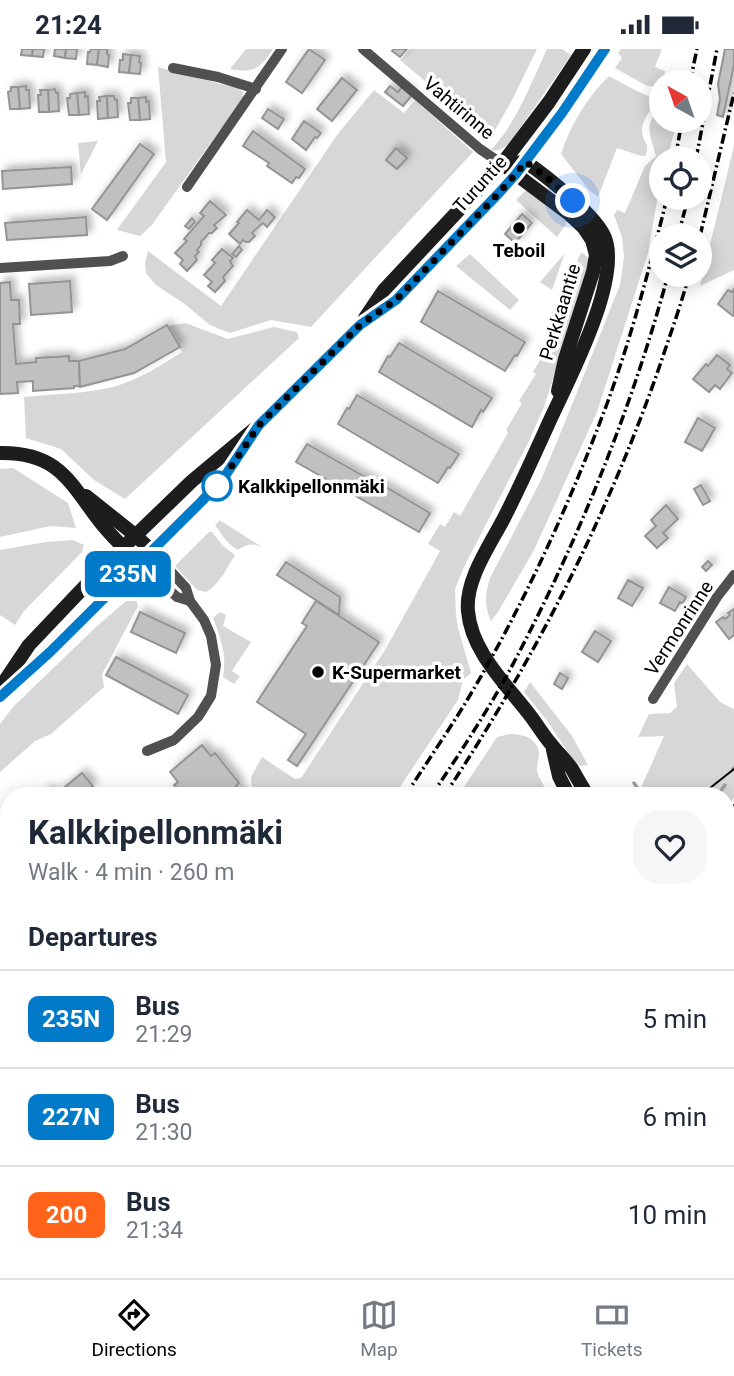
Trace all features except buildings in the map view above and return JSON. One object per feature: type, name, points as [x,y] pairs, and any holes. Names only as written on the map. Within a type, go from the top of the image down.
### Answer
[{"type":"main road","name":"Turuntie","points":[[360,325],[384,290],[502,165],[584,49]]},
{"type":"main road","name":"Turuntie","points":[[0,688],[29,645],[135,535],[191,481],[259,425],[360,325],[396,300],[498,194],[526,162],[606,49]]},
{"type":"main road","points":[[502,165],[526,162]]},
{"type":"main road","name":"Perkkaantie","points":[[526,162],[595,221],[605,236],[609,251],[607,274],[576,366],[468,591],[468,611],[471,628],[480,649],[582,787]]},
{"type":"main road","name":"Perkkaantie","points":[[502,165],[584,228],[592,240],[596,255],[565,359],[552,416]]},
{"type":"main road","name":"Turuntie","points":[[0,697],[50,652],[225,476],[259,425]]},
{"type":"main road","points":[[0,453],[34,456],[57,470],[76,489],[152,551]]},
{"type":"main road","points":[[76,489],[101,523],[139,563]]},
{"type":"main road","name":"Perkkaantie","points":[[551,745],[564,787]]},
{"type":"street","points":[[187,187],[282,49]]},
{"type":"street","name":"Vahtirinne","points":[[363,49],[502,165]]},
{"type":"street","points":[[173,68],[218,77],[256,89]]},
{"type":"street","points":[[0,268],[110,261],[123,256]]},
{"type":"street","points":[[147,751],[174,740],[198,717],[211,695],[216,664],[213,643],[204,620],[190,601],[186,588],[152,551]]},
{"type":"street","points":[[139,563],[177,597],[190,601]]},
{"type":"street","name":"Vermonrinne","points":[[653,699],[734,575]]},
{"type":"shaded area","points":[[246,49],[273,49],[256,68],[245,71],[230,69]]},
{"type":"shaded area","points":[[410,49],[537,49],[491,137],[400,60]]},
{"type":"shaded area","points":[[547,49],[562,49],[571,55],[511,141],[500,150],[491,150],[516,115]]},
{"type":"shaded area","points":[[621,49],[662,49],[655,67],[662,70],[649,70],[647,86],[615,68],[622,58],[618,53]]},
{"type":"shaded area","points":[[158,67],[237,87],[243,92],[243,98],[151,226],[140,236],[117,230],[166,162]]},
{"type":"shaded area","points":[[609,76],[649,96],[649,112],[642,133],[647,145],[645,156],[617,148],[598,197],[589,190],[561,154],[580,112]]},
{"type":"shaded area","points":[[374,90],[404,113],[415,100],[473,152],[311,327],[271,320],[230,333],[210,325],[156,285],[146,273],[148,251],[221,306],[337,135]]},
{"type":"shaded area","points":[[650,133],[674,133],[670,147],[653,147]]},
{"type":"shaded area","points":[[98,141],[81,174],[78,143]]},
{"type":"shaded area","points":[[734,146],[734,270],[712,280],[712,237]]},
{"type":"shaded area","points":[[649,162],[649,210],[655,210],[653,224],[649,224],[648,253],[597,412],[534,550],[491,621],[486,600],[490,578],[541,480],[620,285],[624,257],[622,237],[614,215],[617,210],[625,213]]},
{"type":"shaded area","points":[[526,190],[567,220],[557,237],[516,200]]},
{"type":"shaded area","points":[[565,253],[562,262],[552,290],[540,282]]},
{"type":"shaded area","points":[[583,253],[589,259],[582,289],[544,407],[455,589],[458,628],[471,673],[463,680],[458,700],[400,787],[252,787],[251,777],[262,757],[295,779],[301,778],[385,650],[440,551],[428,544],[440,524],[445,527],[454,512],[460,516],[508,433],[506,430],[522,403],[519,401],[536,374],[533,372],[541,358],[539,356],[546,343],[544,340],[560,314],[558,311],[566,298],[563,296],[580,254]]},
{"type":"shaded area","points":[[470,254],[519,300],[510,310],[456,266]]},
{"type":"shaded area","points":[[185,323],[228,339],[274,327],[297,332],[299,338],[125,499],[94,480],[61,449],[26,438],[24,397],[102,389],[140,377],[182,352],[168,326]]},
{"type":"shaded area","points":[[13,468],[68,503],[76,528],[51,526],[0,537],[0,469]]},
{"type":"shaded area","points":[[220,520],[262,547],[247,545],[238,550],[234,548],[215,525]]},
{"type":"shaded area","points":[[209,532],[235,555],[219,581],[206,592],[197,590],[175,566]]},
{"type":"shaded area","points":[[73,540],[84,545],[82,552],[24,611],[15,625],[0,615],[0,550]]},
{"type":"shaded area","points":[[134,594],[138,606],[102,674],[104,687],[51,734],[35,741],[0,772],[0,724],[13,707]]},
{"type":"shaded area","points":[[220,612],[226,615],[223,626],[251,642],[232,671],[240,676],[234,684],[223,677],[222,647],[213,618]]},
{"type":"shaded area","points":[[687,664],[720,702],[734,709],[734,787],[641,787],[664,736],[638,737],[649,714],[670,713],[677,707],[674,683]]},
{"type":"shaded area","points":[[530,682],[572,736],[588,765],[580,766],[571,757],[524,692]]},
{"type":"shaded area","points":[[520,735],[536,744],[539,754],[537,771],[544,787],[464,787],[497,737]]},
{"type":"waterway","points":[[634,783],[637,787]]},
{"type":"tram line","points":[[711,787],[734,769]]},
{"type":"railway","points":[[693,70],[697,49]]},
{"type":"railway","points":[[698,147],[717,49]]},
{"type":"railway","points":[[703,224],[734,93]]},
{"type":"railway","points":[[677,147],[680,133]]},
{"type":"railway","points":[[411,787],[484,671],[524,596],[560,519],[617,376],[664,210]]},
{"type":"railway","points":[[681,224],[685,210]]},
{"type":"railway","points":[[437,787],[505,679],[577,532],[618,431],[665,287]]},
{"type":"railway","points":[[450,787],[508,694],[566,588],[592,533],[639,422],[685,287]]},
{"type":"bus line","name":"235N","points":[[0,697],[50,652],[202,501],[225,476],[259,425],[360,325],[396,300],[498,194],[562,113],[605,49]]},
{"type":"place","name":"Teboil","points":[[519,228]]},
{"type":"place","name":"Kalkkipellonmäki","points":[[217,486]]},
{"type":"place","name":"K-Supermarket","points":[[318,672]]},
{"type":"route","points":[[217,486],[259,425],[360,325],[396,300],[526,162],[573,201]]}]
